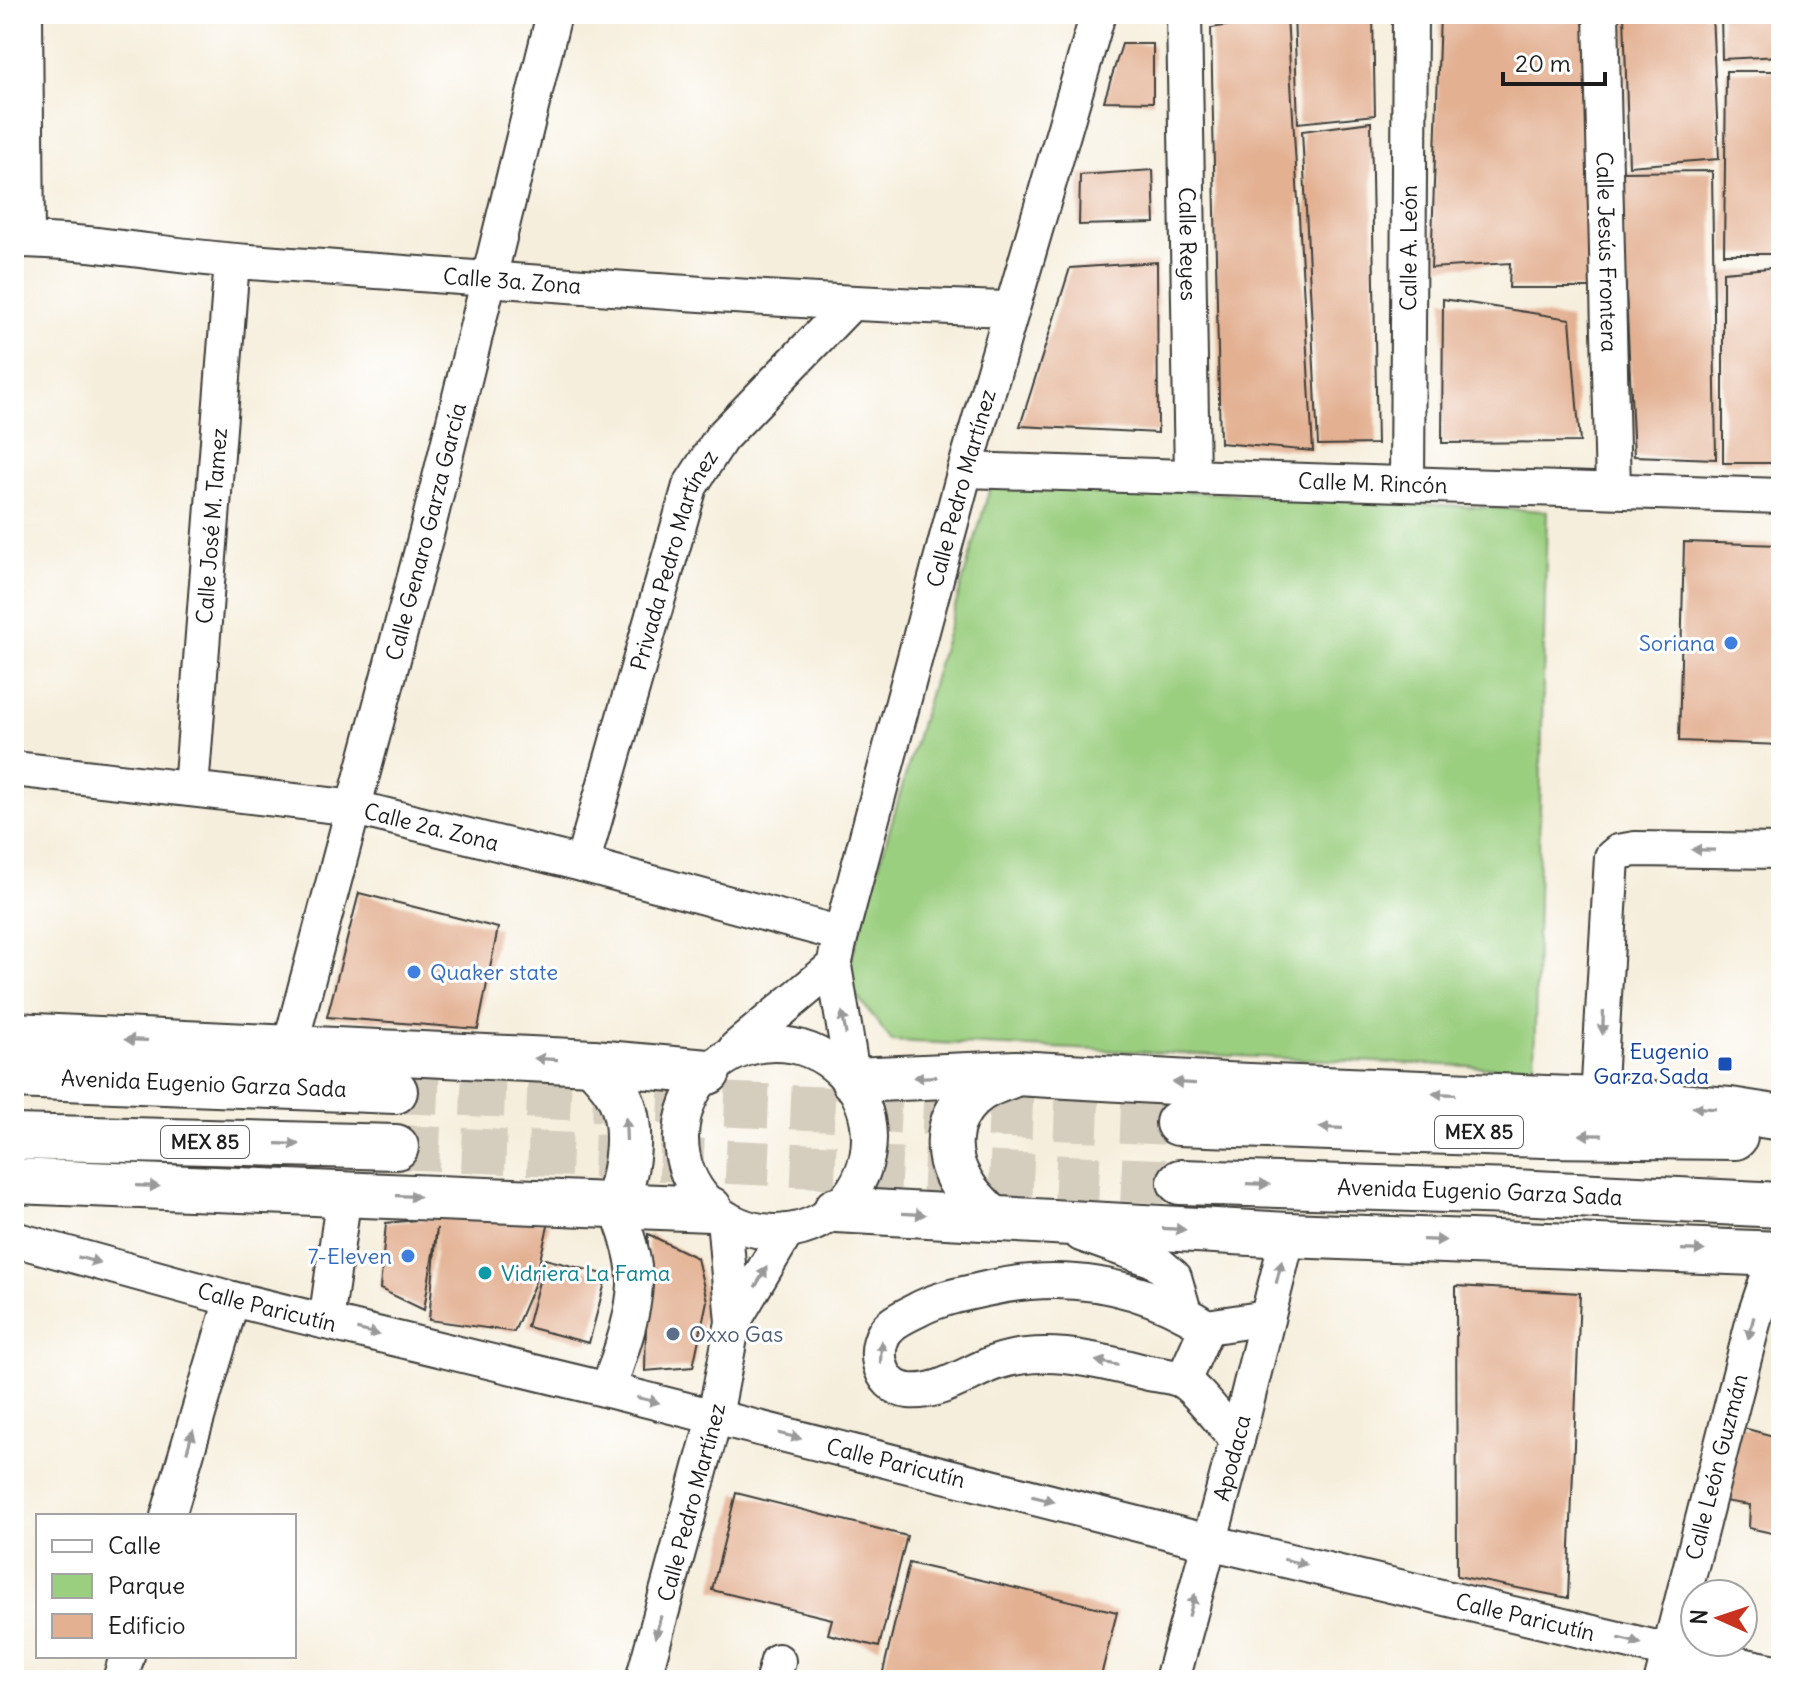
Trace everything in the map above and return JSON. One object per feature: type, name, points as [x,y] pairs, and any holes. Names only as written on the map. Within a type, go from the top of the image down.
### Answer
[{"type":"highway","points":[[14,1035],[716,1065]]},
{"type":"highway","points":[[593,1062],[617,1092],[627,1126],[623,1185],[616,1205]]},
{"type":"highway","points":[[992,1218],[972,1198],[958,1177],[950,1155],[950,1133],[954,1119],[972,1095],[1016,1073]]},
{"type":"highway","points":[[853,1080],[1016,1073],[1598,1100],[1745,1111],[1781,1118]]},
{"type":"highway","name":"Avenida Eugenio Garza Sada","points":[[14,1076],[395,1091]]},
{"type":"highway","name":"MEX 85","points":[[1178,1123],[1542,1135],[1781,1138]]},
{"type":"highway","name":"MEX 85","points":[[14,1137],[396,1147]]},
{"type":"highway","points":[[14,1181],[616,1205],[717,1214]]},
{"type":"highway","name":"Avenida Eugenio Garza Sada","points":[[1180,1182],[1514,1192],[1781,1205]]},
{"type":"highway","points":[[836,1210],[1288,1235],[1778,1254]]},
{"type":"street","points":[[20,240],[25,14]]},
{"type":"street","name":"Calle Genaro Garza García","points":[[290,1046],[355,808],[554,14]]},
{"type":"street","name":"Calle Pedro Martínez","points":[[853,1080],[838,950],[965,470],[1098,14]]},
{"type":"street","name":"Calle Reyes","points":[[1184,14],[1192,476]]},
{"type":"street","name":"Calle A. León","points":[[1407,482],[1410,14]]},
{"type":"street","name":"Calle Jesús Frontera","points":[[1601,14],[1613,489]]},
{"type":"street","name":"Calle 3a. Zona","points":[[20,240],[94,244],[232,261],[850,304],[1011,309]]},
{"type":"street","name":"Calle José M. Tamez","points":[[191,789],[232,261]]},
{"type":"street","name":"Privada Pedro Martínez","points":[[582,864],[690,486],[721,438],[850,304]]},
{"type":"street","name":"Calle M. Rincón","points":[[965,470],[1781,496]]},
{"type":"street","name":"Calle 2a. Zona","points":[[14,769],[355,808],[582,864],[838,950]]},
{"type":"street","points":[[1598,1100],[1612,857],[1618,852],[1635,849],[1781,851]]},
{"type":"street","points":[[716,1065],[766,1043],[795,1045],[823,1056],[853,1080],[865,1112],[869,1139],[865,1165],[854,1189],[836,1210],[811,1226],[787,1231],[754,1231],[717,1214],[689,1179],[680,1148],[683,1119],[692,1092],[716,1065],[838,950]]},
{"type":"street","points":[[326,1322],[344,1194]]},
{"type":"street","points":[[608,1390],[627,1329],[635,1284],[630,1245],[616,1205]]},
{"type":"street","name":"Calle Pedro Martínez","points":[[643,1680],[715,1416],[733,1322],[717,1214]]},
{"type":"street","points":[[1038,1221],[1117,1245],[1154,1260],[1174,1277],[1195,1319],[1183,1381]]},
{"type":"street","name":"Calle Pedro Martínez","points":[[733,1322],[787,1231]]},
{"type":"street","name":"Apodaca","points":[[1172,1680],[1288,1235]]},
{"type":"street","name":"Calle Paricutín","points":[[14,1239],[232,1299],[715,1416],[1209,1542],[1666,1665],[1781,1673]]},
{"type":"street","name":"Calle León Guzmán","points":[[1666,1665],[1755,1315],[1778,1254]]},
{"type":"street","points":[[1237,1440],[1183,1381],[1085,1359],[1038,1355],[995,1363],[942,1385],[909,1391],[898,1388],[888,1380],[882,1370],[879,1352],[883,1336],[891,1325],[921,1308],[953,1296],[1047,1280],[1113,1285],[1195,1319],[1267,1318]]},
{"type":"street","points":[[169,1514],[232,1299]]},
{"type":"street","points":[[120,1680],[126,1658]]},
{"type":"green space","points":[[992,481],[1547,511],[1534,1069],[892,1041],[845,981]]},
{"type":"building","points":[[1294,14],[1373,14],[1375,115],[1298,123]]},
{"type":"building","points":[[1440,14],[1587,14],[1591,288],[1509,288],[1510,263],[1431,268]]},
{"type":"building","points":[[1624,14],[1712,14],[1719,159],[1629,166]]},
{"type":"building","points":[[1721,14],[1781,14],[1781,56],[1722,59]]},
{"type":"building","points":[[1287,16],[1313,451],[1220,443],[1211,28]]},
{"type":"building","points":[[1122,44],[1153,44],[1153,102],[1104,101]]},
{"type":"building","points":[[1726,71],[1781,71],[1781,254],[1724,254]]},
{"type":"building","points":[[1371,122],[1377,444],[1318,445],[1302,131]]},
{"type":"building","points":[[1153,170],[1155,223],[1079,225],[1080,175]]},
{"type":"building","points":[[1712,171],[1716,459],[1634,456],[1620,172]]},
{"type":"building","points":[[1157,262],[1158,433],[1020,426],[1070,268]]},
{"type":"building","points":[[1781,267],[1781,463],[1723,463],[1723,272]]},
{"type":"building","points":[[1443,299],[1570,319],[1580,442],[1442,443]]},
{"type":"building","name":"Soriana","points":[[1684,542],[1781,545],[1781,745],[1679,741]]},
{"type":"building","name":"Quaker state","points":[[359,893],[498,928],[478,1029],[327,1017]]},
{"type":"building","name":"Vidriera La Fama","points":[[437,1218],[549,1222],[534,1285],[514,1332],[429,1320],[437,1228],[424,1310],[380,1289],[386,1223]]},
{"type":"building","name":"Oxxo Gas","points":[[648,1234],[697,1258],[707,1301],[693,1367],[645,1371]]},
{"type":"building","points":[[545,1259],[607,1275],[589,1343],[527,1327]]},
{"type":"building","points":[[1456,1286],[1580,1293],[1568,1598],[1457,1576]]},
{"type":"building","points":[[1736,1426],[1781,1438],[1781,1535],[1749,1528],[1750,1505],[1717,1500]]},
{"type":"building","points":[[736,1493],[907,1536],[879,1647],[828,1634],[832,1619],[712,1590]]},
{"type":"building","points":[[909,1563],[1117,1612],[1100,1680],[881,1680]]},
{"type":"tunnel","points":[[395,1091],[1178,1123]]},
{"type":"tunnel","points":[[396,1147],[1180,1182]]},
{"type":"place","name":"Soriana","points":[[1731,643]]},
{"type":"place","name":"Quaker state","points":[[414,972]]},
{"type":"place","name":"Eugenio Garza Sada","points":[[1725,1064]]},
{"type":"place","name":"7-Eleven","points":[[408,1256]]},
{"type":"place","name":"Vidriera La Fama","points":[[485,1273]]},
{"type":"place","name":"Oxxo Gas","points":[[673,1334]]}]
